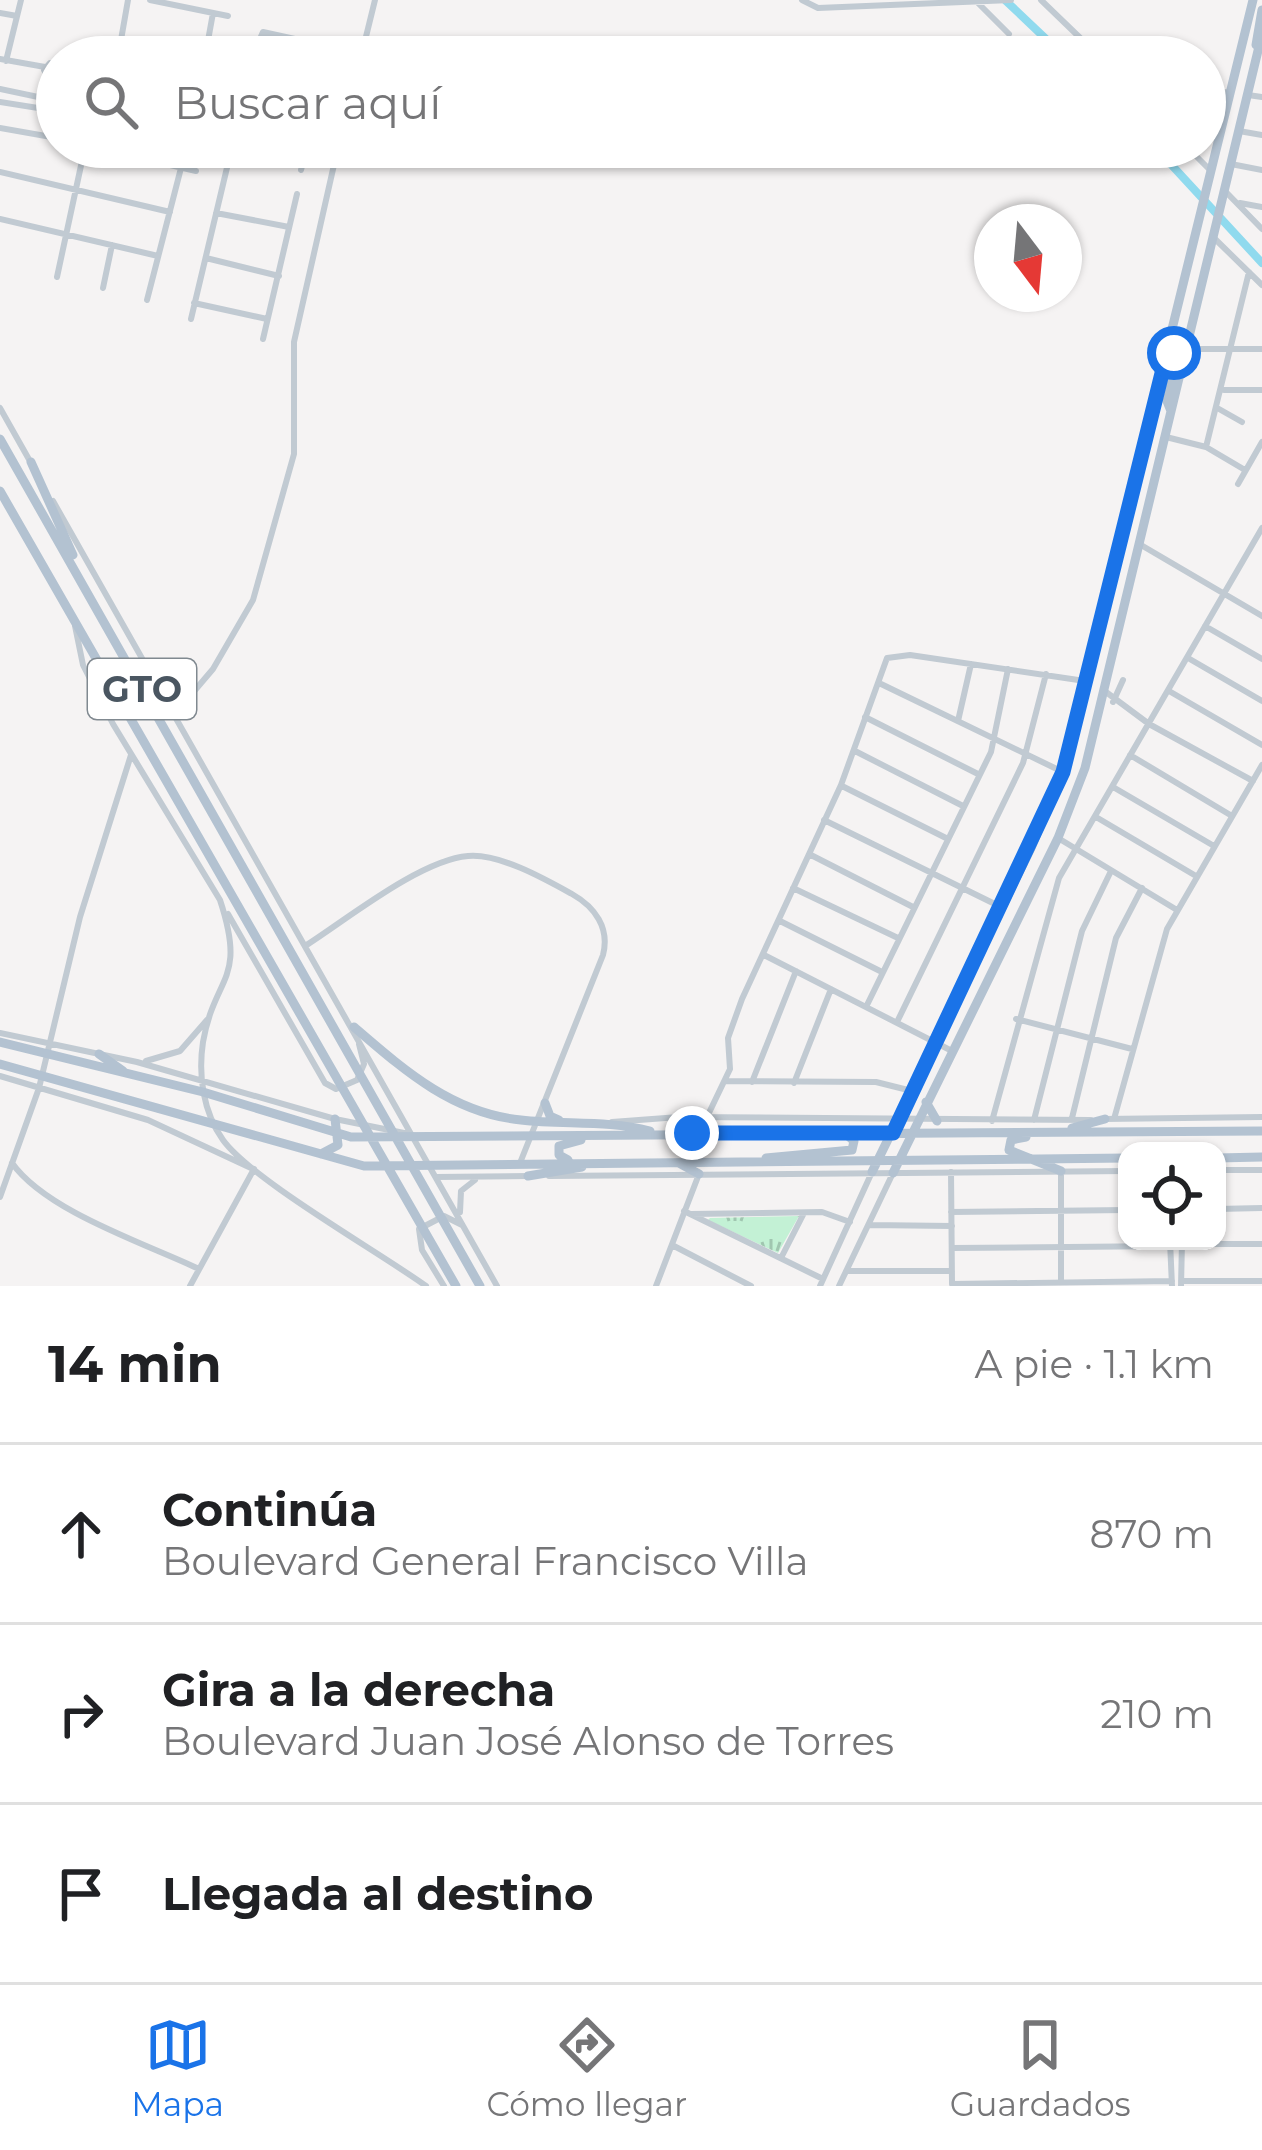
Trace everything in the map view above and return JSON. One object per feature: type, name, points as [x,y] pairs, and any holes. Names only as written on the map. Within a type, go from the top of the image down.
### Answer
[{"type":"main road","points":[[1226,110],[1253,0]]},
{"type":"main road","points":[[1258,50],[1255,34],[1262,10]]},
{"type":"main road","points":[[893,1173],[1058,838],[1106,692],[1262,34]]},
{"type":"main road","points":[[872,1172],[1063,772],[1212,168]]},
{"type":"main road","points":[[1187,276],[1189,289],[1177,339],[1187,350]]},
{"type":"main road","points":[[1168,349],[1178,359],[1167,401],[1171,411]]},
{"type":"main road","name":"GTO","points":[[0,439],[480,1286]]},
{"type":"main road","points":[[31,462],[91,598]]},
{"type":"main road","name":"GTO","points":[[0,491],[456,1286]]},
{"type":"main road","points":[[952,1051],[946,1033],[968,977]]},
{"type":"main road","points":[[354,1027],[395,1064],[446,1097],[490,1114],[661,1133]]},
{"type":"main road","points":[[0,1037],[203,1092],[340,1136],[1262,1131]]},
{"type":"main road","points":[[937,1041],[944,1058],[928,1100],[938,1121]]},
{"type":"main road","points":[[100,1054],[128,1074]]},
{"type":"main road","points":[[0,1064],[347,1164],[1118,1158]]},
{"type":"main road","points":[[545,1103],[550,1115],[565,1122]]},
{"type":"main road","points":[[258,1137],[325,1155],[336,1150],[340,1136],[335,1119]]},
{"type":"main road","points":[[1061,1171],[1009,1150],[1011,1140],[1110,1119]]},
{"type":"main road","points":[[580,1163],[561,1157],[559,1146],[640,1134]]},
{"type":"main road","points":[[761,1161],[778,1154],[852,1150],[854,1142],[846,1134]]},
{"type":"main road","points":[[1226,1158],[1262,1157]]},
{"type":"main road","points":[[674,1160],[699,1174]]},
{"type":"main road","points":[[528,1176],[609,1162]]},
{"type":"street","points":[[21,0],[3,60],[36,66]]},
{"type":"street","points":[[122,36],[128,0]]},
{"type":"street","points":[[150,0],[228,16]]},
{"type":"street","points":[[366,36],[375,0]]},
{"type":"street","points":[[802,0],[818,8],[1011,0]]},
{"type":"street","points":[[1041,0],[1078,36]]},
{"type":"street","points":[[976,1],[1009,34]]},
{"type":"street","points":[[0,13],[17,16]]},
{"type":"street","points":[[207,36],[213,14]]},
{"type":"street","points":[[0,88],[36,97]]},
{"type":"street","points":[[1226,92],[1230,93]]},
{"type":"street","points":[[1248,95],[1262,97]]},
{"type":"street","points":[[0,102],[36,108]]},
{"type":"street","points":[[0,128],[36,134]]},
{"type":"street","points":[[1239,131],[1262,135]]},
{"type":"street","points":[[1231,164],[1262,170]]},
{"type":"street","points":[[57,277],[82,168]]},
{"type":"street","points":[[147,300],[181,168],[196,171]]},
{"type":"street","points":[[191,319],[223,168]]},
{"type":"street","points":[[173,716],[213,669],[253,600],[294,454],[295,342],[333,168]]},
{"type":"street","points":[[1207,168],[1211,172]]},
{"type":"street","points":[[0,172],[170,212]]},
{"type":"street","points":[[1224,190],[1262,229]]},
{"type":"street","points":[[263,339],[297,194]]},
{"type":"street","points":[[1237,202],[1262,207]]},
{"type":"street","points":[[216,213],[290,227]]},
{"type":"street","points":[[0,219],[158,256]]},
{"type":"street","points":[[1213,238],[1262,285]]},
{"type":"street","points":[[104,289],[112,244]]},
{"type":"street","points":[[205,258],[278,276]]},
{"type":"street","points":[[1206,447],[1249,272]]},
{"type":"street","points":[[194,303],[268,320]]},
{"type":"street","points":[[1168,349],[1262,349]]},
{"type":"street","points":[[1223,390],[1262,390]]},
{"type":"street","points":[[0,409],[497,1286]]},
{"type":"street","points":[[1218,409],[1242,422]]},
{"type":"street","points":[[1165,437],[1206,447],[1245,470]]},
{"type":"street","points":[[1238,484],[1262,442]]},
{"type":"street","points":[[992,1121],[1046,909],[1262,528]]},
{"type":"street","points":[[1140,545],[1261,614]]},
{"type":"street","points":[[74,622],[83,665],[131,755],[320,1076],[336,1089],[362,1073],[354,1027]]},
{"type":"street","points":[[1205,626],[1262,659]]},
{"type":"street","points":[[707,1117],[725,1081],[730,1032],[841,785],[882,664],[901,655],[1089,681]]},
{"type":"street","points":[[1188,658],[1262,701]]},
{"type":"street","points":[[958,721],[970,664]]},
{"type":"street","points":[[867,1005],[994,740],[1008,669]]},
{"type":"street","points":[[898,1021],[1027,754],[1046,674]]},
{"type":"street","points":[[1113,702],[1123,680]]},
{"type":"street","points":[[879,682],[1063,772]]},
{"type":"street","points":[[1168,691],[1262,745]]},
{"type":"street","points":[[1106,692],[1113,702],[1149,724],[1253,781]]},
{"type":"street","points":[[865,717],[978,775]]},
{"type":"street","points":[[854,751],[963,806]]},
{"type":"street","points":[[0,1197],[39,1088],[46,1048],[131,755]]},
{"type":"street","points":[[1130,755],[1232,816]]},
{"type":"street","points":[[1110,1119],[1152,968],[1177,910],[1262,765]]},
{"type":"street","points":[[841,785],[946,838]]},
{"type":"street","points":[[1112,786],[1214,846]]},
{"type":"street","points":[[1095,816],[1196,876]]},
{"type":"street","points":[[824,820],[1001,907]]},
{"type":"street","points":[[1058,838],[1177,910]]},
{"type":"street","points":[[809,854],[913,907]]},
{"type":"street","points":[[305,946],[399,886],[466,856],[501,863],[574,896],[600,919],[605,946],[520,1163]]},
{"type":"street","points":[[1034,1120],[1082,931],[1111,871]]},
{"type":"street","points":[[794,888],[898,938]]},
{"type":"street","points":[[1072,1120],[1116,938],[1142,888]]},
{"type":"street","points":[[220,900],[232,939],[231,967],[209,1018],[201,1079],[214,1124],[225,1143],[254,1169],[426,1286]]},
{"type":"street","points":[[780,921],[882,972]]},
{"type":"street","points":[[764,955],[952,1051]]},
{"type":"street","points":[[752,1082],[796,971]]},
{"type":"street","points":[[794,1082],[831,989]]},
{"type":"street","points":[[137,1062],[180,1051],[209,1018]]},
{"type":"street","points":[[1016,1019],[1132,1049]]},
{"type":"street","points":[[46,1048],[137,1062],[414,1137]]},
{"type":"street","points":[[0,1076],[173,1130],[254,1169]]},
{"type":"street","points":[[725,1081],[888,1083],[913,1092]]},
{"type":"street","points":[[602,1123],[707,1117],[917,1121],[1262,1118]]},
{"type":"street","points":[[0,1150],[13,1158],[30,1186],[56,1204],[199,1270]]},
{"type":"street","points":[[190,1286],[254,1169]]},
{"type":"street","points":[[1226,1170],[1262,1170]]},
{"type":"street","points":[[1060,1284],[1061,1171]]},
{"type":"street","points":[[436,1177],[1118,1171]]},
{"type":"street","points":[[838,1172],[858,1178],[862,1195]]},
{"type":"street","points":[[687,1213],[822,1282],[872,1172]]},
{"type":"street","points":[[951,1172],[952,1285],[1262,1281]]},
{"type":"street","points":[[839,1286],[893,1173]]},
{"type":"street","points":[[667,1286],[657,1284],[699,1174]]},
{"type":"street","points":[[465,1227],[461,1191],[488,1176]]},
{"type":"street","points":[[1226,1209],[1262,1208]]},
{"type":"street","points":[[952,1212],[1118,1210]]},
{"type":"street","points":[[687,1213],[805,1213],[850,1222]]},
{"type":"street","points":[[781,1258],[805,1213]]},
{"type":"street","points":[[443,1286],[422,1250],[419,1228],[444,1216],[465,1227]]},
{"type":"street","points":[[869,1225],[952,1226]]},
{"type":"street","points":[[952,1248],[1118,1244]]},
{"type":"street","points":[[1226,1244],[1262,1244]]},
{"type":"street","points":[[671,1245],[751,1286]]},
{"type":"street","points":[[1171,1250],[1176,1283]]},
{"type":"street","points":[[1176,1283],[1180,1250]]},
{"type":"street","points":[[847,1271],[952,1271]]},
{"type":"green space","points":[[799,1216],[778,1253],[708,1220],[710,1218]]},
{"type":"waterway","points":[[1005,0],[1043,36]]},
{"type":"waterway","points":[[1174,168],[1262,263]]},
{"type":"route","points":[[692,1133],[893,1133],[1043,823],[1063,772],[1168,349],[1174,353]]}]
